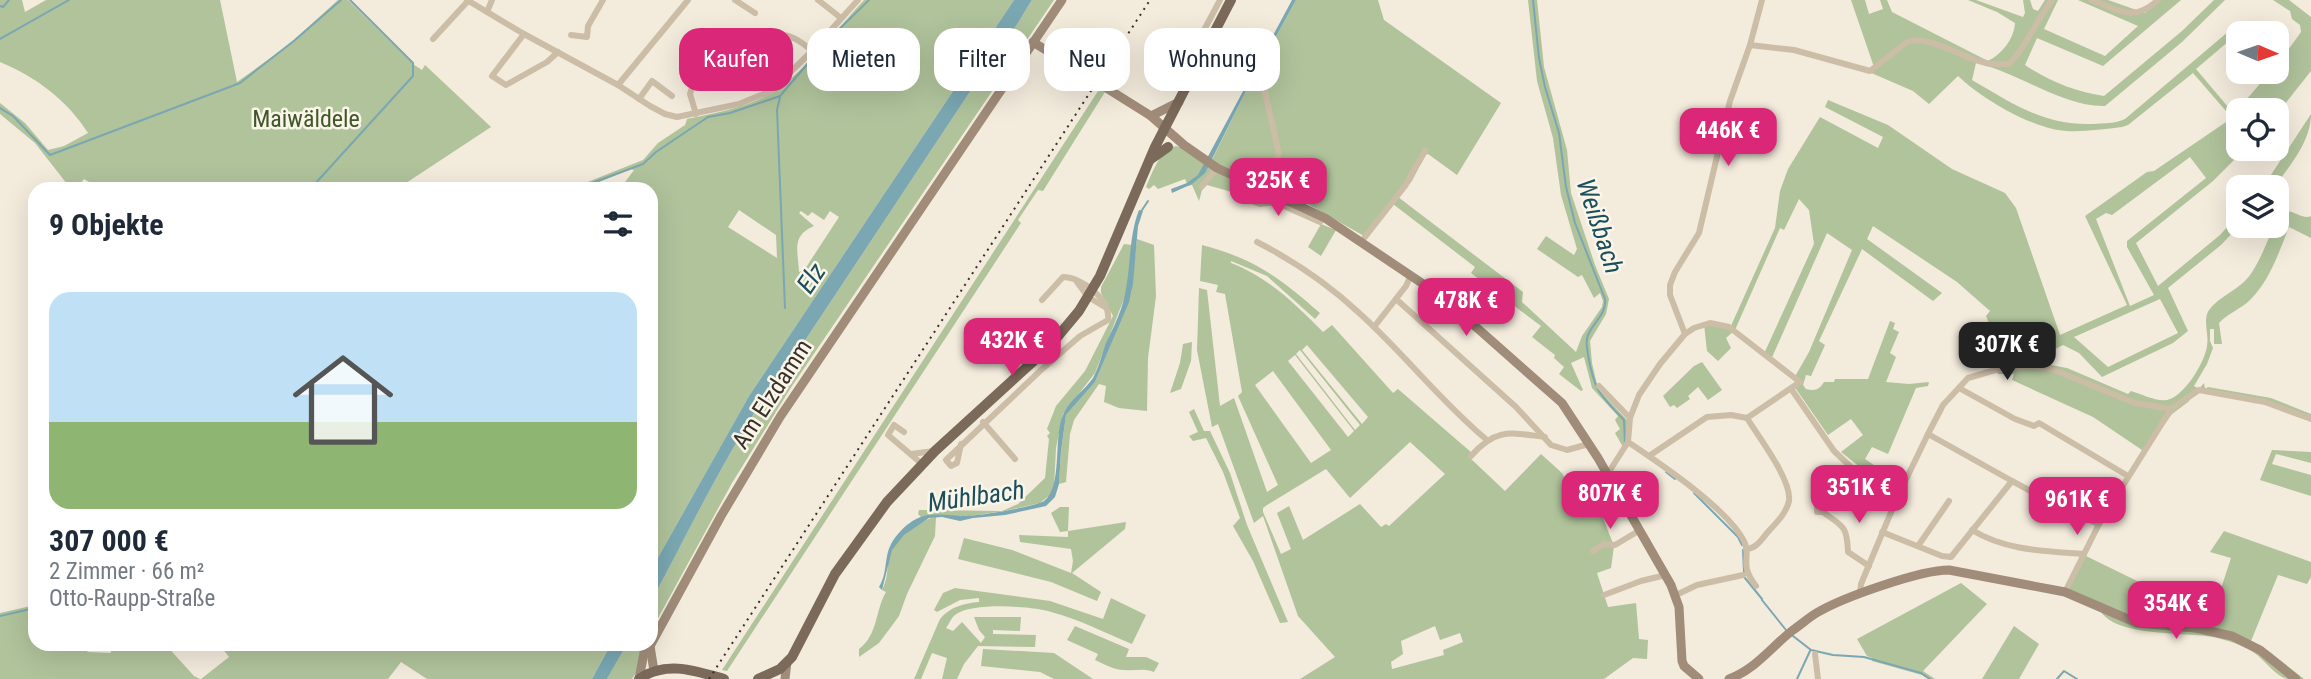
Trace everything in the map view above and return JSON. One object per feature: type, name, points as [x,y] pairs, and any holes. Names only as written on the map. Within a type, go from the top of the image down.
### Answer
[{"type":"main road","points":[[1217,28],[1231,0]]},
{"type":"main road","points":[[758,679],[772,678],[798,647],[842,561],[887,502],[922,464],[1033,363],[1079,311],[1100,276],[1150,159],[1185,91]]},
{"type":"main road","points":[[1150,159],[1168,147]]},
{"type":"main road","name":"Am Elzdamm","points":[[639,679],[654,671],[678,668],[724,679]]},
{"type":"street","points":[[433,39],[467,0],[665,114],[686,116],[739,104],[771,91],[807,56]]},
{"type":"street","points":[[487,12],[492,0]]},
{"type":"street","points":[[571,35],[587,37],[589,26],[603,0]]},
{"type":"street","points":[[618,85],[688,0]]},
{"type":"street","points":[[735,0],[755,13]]},
{"type":"street","points":[[818,0],[841,18]]},
{"type":"street","points":[[832,28],[858,0]]},
{"type":"street","name":"Am Elzdamm","points":[[658,631],[722,514],[780,417],[1062,0]]},
{"type":"street","points":[[1205,28],[1220,0]]},
{"type":"street","points":[[1685,334],[1670,295],[1670,285],[1699,233],[1730,101],[1750,45],[1762,0]]},
{"type":"street","points":[[1750,45],[1794,50],[1870,71],[1907,42],[1914,40],[1928,42],[1986,63],[2009,64],[2052,0]]},
{"type":"street","points":[[2091,0],[2133,14],[2145,12],[2158,0]]},
{"type":"street","points":[[696,114],[690,94],[695,78],[735,59],[775,33],[790,34],[807,47]]},
{"type":"street","points":[[524,34],[492,76],[502,85],[547,62],[558,52]]},
{"type":"street","points":[[1032,42],[1151,116],[1211,164],[1314,212],[1411,275],[1441,296],[1562,403],[1666,575],[1680,616],[1682,661],[1687,675],[1699,679]]},
{"type":"street","points":[[639,99],[652,81],[671,96]]},
{"type":"street","points":[[1265,92],[1279,154],[1274,166],[1247,199],[1260,204],[1275,202],[1320,222]]},
{"type":"street","points":[[1151,116],[1179,102]]},
{"type":"street","points":[[1168,147],[1184,145]]},
{"type":"street","points":[[1361,242],[1405,186],[1425,151]]},
{"type":"street","points":[[1202,186],[1211,164]]},
{"type":"street","points":[[1257,242],[1292,261],[1333,290],[1374,327],[1416,373],[1487,440]]},
{"type":"street","points":[[1374,327],[1411,275]]},
{"type":"street","points":[[1079,282],[1100,276]]},
{"type":"street","points":[[961,444],[1080,337],[1106,322],[1109,314],[1073,278],[1063,277],[1042,300]]},
{"type":"street","points":[[1396,299],[1516,408],[1551,445],[1567,450],[1589,444]]},
{"type":"street","points":[[1079,311],[1101,306]]},
{"type":"street","points":[[1607,475],[1626,445],[1630,418],[1639,394],[1685,334],[1694,327],[1710,323],[1729,327],[1800,382],[1747,418],[1731,415],[1707,417],[1649,456]]},
{"type":"street","points":[[1860,594],[1882,532],[1928,434],[1943,405],[1968,378],[1999,369],[2029,366],[2049,368],[2135,402],[2171,409]]},
{"type":"street","points":[[1599,386],[1630,418]]},
{"type":"street","points":[[1959,388],[2015,419],[2034,426],[2039,423],[2128,476]]},
{"type":"street","points":[[1791,390],[1835,451],[1853,469],[1897,498]]},
{"type":"street","points":[[2064,592],[2099,524],[2171,409],[2199,390],[2264,402],[2311,419]]},
{"type":"street","points":[[1746,549],[1755,547],[1783,514],[1789,499],[1782,474],[1747,418]]},
{"type":"street","points":[[983,422],[1015,459]]},
{"type":"street","points":[[904,432],[894,425],[888,435],[922,464]]},
{"type":"street","points":[[1471,456],[1487,440],[1513,432],[1545,437]]},
{"type":"street","points":[[1928,434],[2068,511],[2099,524]]},
{"type":"street","points":[[1626,445],[1649,456],[1705,498],[1739,534],[1746,549],[1747,575],[1756,586]]},
{"type":"street","points":[[911,454],[936,451]]},
{"type":"street","points":[[1882,532],[1947,558],[1951,557],[2012,481]]},
{"type":"street","points":[[1918,546],[1949,501]]},
{"type":"street","points":[[1823,512],[1843,526],[1847,533],[1848,551],[1869,566]]},
{"type":"street","points":[[1593,551],[1604,544],[1615,545],[1640,530]]},
{"type":"street","points":[[1972,530],[1986,538],[2026,549],[2084,554]]},
{"type":"street","points":[[1729,679],[1758,663],[1792,631],[1820,611],[1860,594],[1934,571],[1949,570],[2064,592],[2137,623],[2195,628],[2232,636],[2260,650],[2296,679]]},
{"type":"street","points":[[1604,595],[1666,575]]},
{"type":"street","points":[[1675,595],[1697,585],[1743,575]]},
{"type":"street","name":"Am Elzdamm","points":[[639,679],[646,651]]},
{"type":"street","points":[[651,651],[654,671]]},
{"type":"street","points":[[1815,654],[1818,679]]},
{"type":"street","points":[[785,679],[787,662]]},
{"type":"green space","name":"Maiwäldele","points":[[0,0],[22,0],[25,12],[46,0],[220,0],[237,82],[286,47],[338,0],[348,0],[413,64],[422,70],[425,65],[491,127],[408,182],[89,182],[84,179],[81,182],[66,182],[35,143],[0,114],[0,103],[25,123],[48,150],[64,146],[88,133],[80,121],[50,91],[0,62]]},
{"type":"green space","points":[[864,0],[1014,0],[995,28],[934,28],[934,91],[953,91],[749,396],[658,558],[658,182],[625,182],[634,170],[631,169],[599,182],[588,182],[643,160],[658,143],[685,125],[687,119],[741,106],[774,91],[793,91],[793,76],[807,63],[807,91],[920,91],[920,28],[839,28]],"holes":[[[739,210],[776,235],[777,258],[728,227]],[[801,211],[808,216],[812,212],[824,220],[830,211],[839,217],[805,269],[799,272],[799,239],[814,226],[799,213]]]},
{"type":"green space","points":[[1032,0],[1054,0],[1030,35],[1030,28],[1014,28]]},
{"type":"green space","points":[[1296,0],[1378,0],[1384,20],[1501,103],[1457,175],[1428,154],[1425,155],[1412,181],[1398,197],[1523,292],[1522,302],[1576,352],[1582,336],[1602,307],[1603,301],[1600,293],[1594,298],[1582,275],[1578,277],[1537,249],[1546,236],[1574,255],[1577,249],[1561,195],[1553,138],[1537,81],[1528,0],[1537,0],[1544,67],[1567,150],[1571,193],[1609,299],[1606,314],[1590,341],[1592,363],[1598,389],[1628,421],[1627,440],[1623,447],[1615,433],[1620,429],[1615,420],[1618,416],[1592,388],[1584,357],[1571,363],[1583,390],[1581,391],[1559,374],[1564,367],[1554,358],[1555,355],[1532,337],[1541,326],[1471,273],[1475,267],[1393,204],[1364,236],[1258,178],[1252,180],[1246,196],[1207,185],[1202,190],[1199,201],[1192,185],[1188,186],[1185,179],[1158,189],[1154,185],[1149,189],[1146,187],[1168,149],[1180,147],[1210,164],[1246,91],[1280,91],[1280,29]]},
{"type":"green space","points":[[1851,0],[1865,0],[1869,14],[1883,9],[1880,0],[1887,0],[1892,12],[1988,61],[2006,45],[2015,23],[1968,0],[1976,0],[2023,17],[2023,0],[2030,0],[2033,9],[2038,11],[2045,0],[2058,0],[2044,29],[2105,56],[2138,26],[2078,0],[2108,0],[2145,13],[2159,0],[2181,0],[2103,66],[2037,38],[2025,65],[2063,85],[2104,96],[2182,31],[2214,0],[2225,0],[2182,42],[2105,106],[2073,101],[1992,67],[1976,63],[1972,80],[2015,105],[2044,117],[2075,124],[2117,122],[2125,119],[2226,34],[2226,44],[2196,69],[2226,105],[2226,111],[2193,73],[2128,125],[2066,131],[2024,119],[1980,94],[1958,76],[1929,104],[1913,91],[1869,72],[1874,67]]},
{"type":"green space","points":[[2273,0],[2289,0],[2311,17],[2311,71],[2289,99],[2248,98],[2260,84],[2289,84],[2289,48],[2301,32],[2300,25],[2292,19],[2290,11]]},
{"type":"green space","points":[[970,91],[992,91],[790,389],[732,483],[658,618],[658,589],[703,503],[759,405],[802,345]]},
{"type":"green space","points":[[1098,91],[1104,91],[1043,191],[1038,190],[1018,220],[1021,223],[727,671],[722,670]]},
{"type":"green space","points":[[1828,100],[1888,125],[1952,169],[2005,193],[2016,208],[2060,335],[2127,305],[2085,216],[2147,172],[2154,171],[2226,122],[2226,161],[2233,161],[2213,181],[2136,243],[2158,286],[2226,228],[2228,238],[2221,245],[2168,288],[2188,331],[2173,343],[2102,377],[2079,353],[2063,345],[2053,350],[2040,363],[2067,368],[2128,394],[2131,391],[2163,400],[2174,397],[2187,386],[2202,361],[2207,342],[2206,318],[2210,309],[2246,280],[2269,238],[2284,238],[2257,292],[2219,323],[2222,344],[2214,344],[2214,329],[2210,329],[2213,348],[2194,386],[2199,389],[2172,414],[2145,452],[2093,417],[2012,380],[2014,374],[1998,374],[1995,367],[2006,365],[1986,316],[1990,311],[1957,282],[1873,226],[1867,239],[1942,293],[1933,301],[1862,249],[1819,341],[1825,345],[1811,376],[1806,375],[1803,385],[1806,389],[1814,390],[1824,382],[1834,382],[1835,379],[1868,379],[1890,321],[1895,323],[1893,329],[1899,332],[1890,353],[1896,357],[1886,382],[1929,382],[1928,386],[1916,388],[1888,454],[1872,447],[1865,459],[1880,469],[1875,479],[1841,452],[1863,435],[1851,419],[1828,435],[1794,386],[1797,383],[1793,380],[1809,352],[1852,250],[1827,233],[1770,362],[1763,356],[1814,244],[1809,210],[1799,199],[1784,230],[1780,228],[1735,330],[1726,338],[1731,348],[1718,361],[1707,351],[1704,324],[1730,328],[1775,228],[1780,191],[1788,169],[1820,117],[1878,148],[1883,137],[1825,107]],"holes":[[[2190,157],[2206,178],[2127,241],[2127,247],[2154,295],[2130,306],[2096,219],[2106,213],[2112,215]],[[2160,299],[2178,333],[2108,367],[2074,337]]]},
{"type":"green space","points":[[2311,114],[2304,143],[2293,162],[2283,175],[2271,175],[2280,161],[2289,161],[2289,147]]},
{"type":"green space","points":[[2289,212],[2305,217],[2311,216],[2311,238],[2289,227]]},
{"type":"green space","points":[[1321,224],[1336,230],[1321,256],[1308,247]]},
{"type":"green space","points":[[1137,239],[1154,245],[1156,296],[1148,358],[1147,411],[1119,408],[1104,402],[1106,386],[1099,384],[1074,420],[1070,434],[1066,482],[1059,484],[1066,415],[1095,382],[1116,332],[1131,293]]},
{"type":"green space","points":[[1124,244],[1132,245],[1127,291],[1095,373],[1063,414],[1051,494],[1040,503],[1005,511],[963,517],[921,517],[919,510],[1002,511],[1018,504],[1045,478],[1049,439],[1047,436],[1050,433],[1047,429],[1056,406],[1085,371],[1113,316],[1101,293],[1101,287]]},
{"type":"green space","points":[[1202,245],[1252,263],[1266,271],[1320,313],[1315,319],[1267,276],[1231,261],[1280,292],[1323,332],[1332,325],[1393,393],[1398,389],[1472,453],[1469,457],[1505,491],[1541,454],[1562,473],[1584,513],[1599,508],[1614,546],[1611,568],[1597,573],[1608,607],[1636,603],[1639,639],[1648,640],[1647,659],[1633,658],[1604,679],[1300,679],[1335,657],[1298,616],[1263,516],[1254,523],[1218,424],[1212,427],[1197,350],[1199,288],[1207,290],[1220,406],[1234,398],[1267,492],[1278,485],[1238,396],[1242,392],[1225,294],[1216,292],[1218,285],[1200,281]],"holes":[[[1307,345],[1368,417],[1362,424],[1302,350]],[[1300,350],[1360,425],[1355,430],[1296,354]],[[1295,355],[1354,431],[1348,437],[1288,361]],[[1273,371],[1331,450],[1311,463],[1255,385]],[[1410,442],[1445,474],[1389,526],[1386,524],[1381,527],[1360,504],[1303,540],[1289,506],[1277,513],[1291,549],[1281,554],[1263,508],[1326,469],[1350,498]],[[1435,626],[1440,640],[1460,633],[1463,642],[1443,650],[1444,655],[1392,669],[1391,662],[1403,654],[1401,641]]]},
{"type":"green space","points":[[1192,342],[1191,361],[1181,389],[1170,393],[1183,344]]},
{"type":"green space","points":[[1702,362],[1722,390],[1708,400],[1698,387],[1688,396],[1690,399],[1677,408],[1674,405],[1670,407],[1663,396],[1694,366]]},
{"type":"green space","points":[[2204,383],[2205,389],[2208,387],[2271,398],[2311,414],[2311,418],[2265,402],[2199,389]]},
{"type":"green space","points":[[1194,409],[1204,431],[1210,431],[1230,473],[1247,525],[1288,622],[1280,623],[1253,561],[1233,526],[1240,518],[1223,472],[1206,438],[1193,441],[1189,436],[1198,432],[1189,412]]},
{"type":"green space","points":[[2272,450],[2311,452],[2311,463],[2276,454],[2272,464],[2311,475],[2311,496],[2260,480]]},
{"type":"green space","points":[[1060,507],[1069,507],[1068,531],[1060,532],[1051,513]]},
{"type":"green space","points":[[936,517],[935,536],[899,616],[879,643],[859,657],[859,649],[870,637],[886,592],[882,590],[892,550],[908,531]]},
{"type":"green space","points":[[1126,522],[1125,529],[1072,573],[1101,592],[1097,601],[1051,582],[958,559],[964,538],[1012,550],[1071,573],[1071,549],[1020,542],[1019,535],[1068,537],[1068,531]]},
{"type":"green space","points":[[2224,531],[2311,562],[2311,577],[2307,584],[2278,575],[2251,641],[2270,652],[2304,679],[2287,679],[2253,652],[2224,640],[2122,626],[2068,590],[2086,556],[2174,599],[2213,613],[2231,558],[2210,552]]},
{"type":"green space","points":[[1961,583],[1987,604],[1923,671],[1935,679],[1872,661],[1872,658],[1867,656],[1857,639]]},
{"type":"green space","points":[[955,588],[1050,601],[1103,619],[1111,598],[1146,615],[1132,644],[1072,618],[1042,610],[1002,606],[963,611],[954,616],[946,628],[953,631],[962,622],[981,643],[985,637],[974,617],[1021,617],[1020,631],[993,630],[993,634],[1036,635],[1035,647],[978,646],[964,664],[957,679],[942,679],[947,658],[932,653],[921,679],[914,679],[940,619],[958,606],[979,602],[979,598],[960,600],[937,612],[934,610],[943,593]]},
{"type":"green space","points":[[28,607],[28,651],[171,651],[200,679],[0,679],[0,613]]},
{"type":"green space","points":[[1075,626],[1129,649],[1126,657],[1146,657],[1159,663],[1154,672],[1120,670],[1105,665],[1095,660],[1098,654],[1067,640]]},
{"type":"green space","points":[[2014,626],[2039,644],[2019,679],[1982,679]]},
{"type":"green space","points":[[983,649],[1054,653],[1093,679],[1054,679],[1040,672],[981,666]]},
{"type":"green space","points":[[224,651],[607,651],[592,679],[427,679],[401,662],[388,679],[201,679],[229,657]]},
{"type":"green space","points":[[623,651],[642,651],[632,679],[607,679]]},
{"type":"water","points":[[1014,0],[1032,0],[1015,27],[995,28]]},
{"type":"water","points":[[1292,0],[1296,0],[1280,29],[1277,28]]},
{"type":"water","points":[[953,91],[970,91],[802,345],[759,405],[658,589],[658,558],[749,396]]},
{"type":"water","points":[[1243,91],[1246,91],[1205,173],[1192,184],[1172,193],[1171,189],[1198,175]]},
{"type":"water","points":[[1139,210],[1143,211],[1138,226],[1129,302],[1095,382],[1066,415],[1059,484],[1055,497],[1046,506],[1005,515],[960,521],[942,517],[929,518],[904,535],[892,550],[882,590],[879,587],[889,548],[906,526],[920,517],[967,516],[1017,509],[1044,501],[1050,494],[1056,474],[1058,436],[1063,415],[1093,378],[1121,309]]},
{"type":"water","points":[[607,651],[623,651],[607,679],[592,679]]},
{"type":"waterway","points":[[0,6],[3,7],[9,0]]},
{"type":"waterway","points":[[0,39],[69,0]]},
{"type":"waterway","points":[[0,108],[13,116],[50,155],[240,83],[341,0]]},
{"type":"waterway","points":[[317,182],[413,76],[413,63],[350,0]]},
{"type":"waterway","points":[[595,182],[643,164],[656,152],[708,117],[730,113],[780,96],[826,42],[869,0]]},
{"type":"waterway","name":"Weißbach","points":[[1533,0],[1539,58],[1559,133],[1566,187],[1575,223],[1605,299],[1602,313],[1587,338],[1590,367],[1599,391],[1624,420],[1625,443]]},
{"type":"waterway","name":"Elz","points":[[780,97],[777,110],[785,308]]},
{"type":"waterway","name":"Mühlbach","points":[[1140,213],[1148,201]]},
{"type":"waterway","name":"Weißbach","points":[[1666,472],[1675,479]]},
{"type":"waterway","name":"Weißbach","points":[[1694,493],[1738,537],[1742,545]]},
{"type":"waterway","name":"Weißbach","points":[[1743,550],[1744,572]]},
{"type":"waterway","name":"Weißbach","points":[[1745,578],[1762,599]]},
{"type":"waterway","name":"Weißbach","points":[[1762,600],[1786,630]]},
{"type":"waterway","points":[[0,616],[28,610]]},
{"type":"waterway","name":"Weißbach","points":[[1793,636],[1811,650],[1864,657],[1921,673],[1930,679]]},
{"type":"waterway","points":[[1797,679],[1810,651]]},
{"type":"waterway","name":"Weißbach","points":[[2057,679],[2064,671],[2077,679]]},
{"type":"railway","points":[[709,679],[1150,0]]}]
